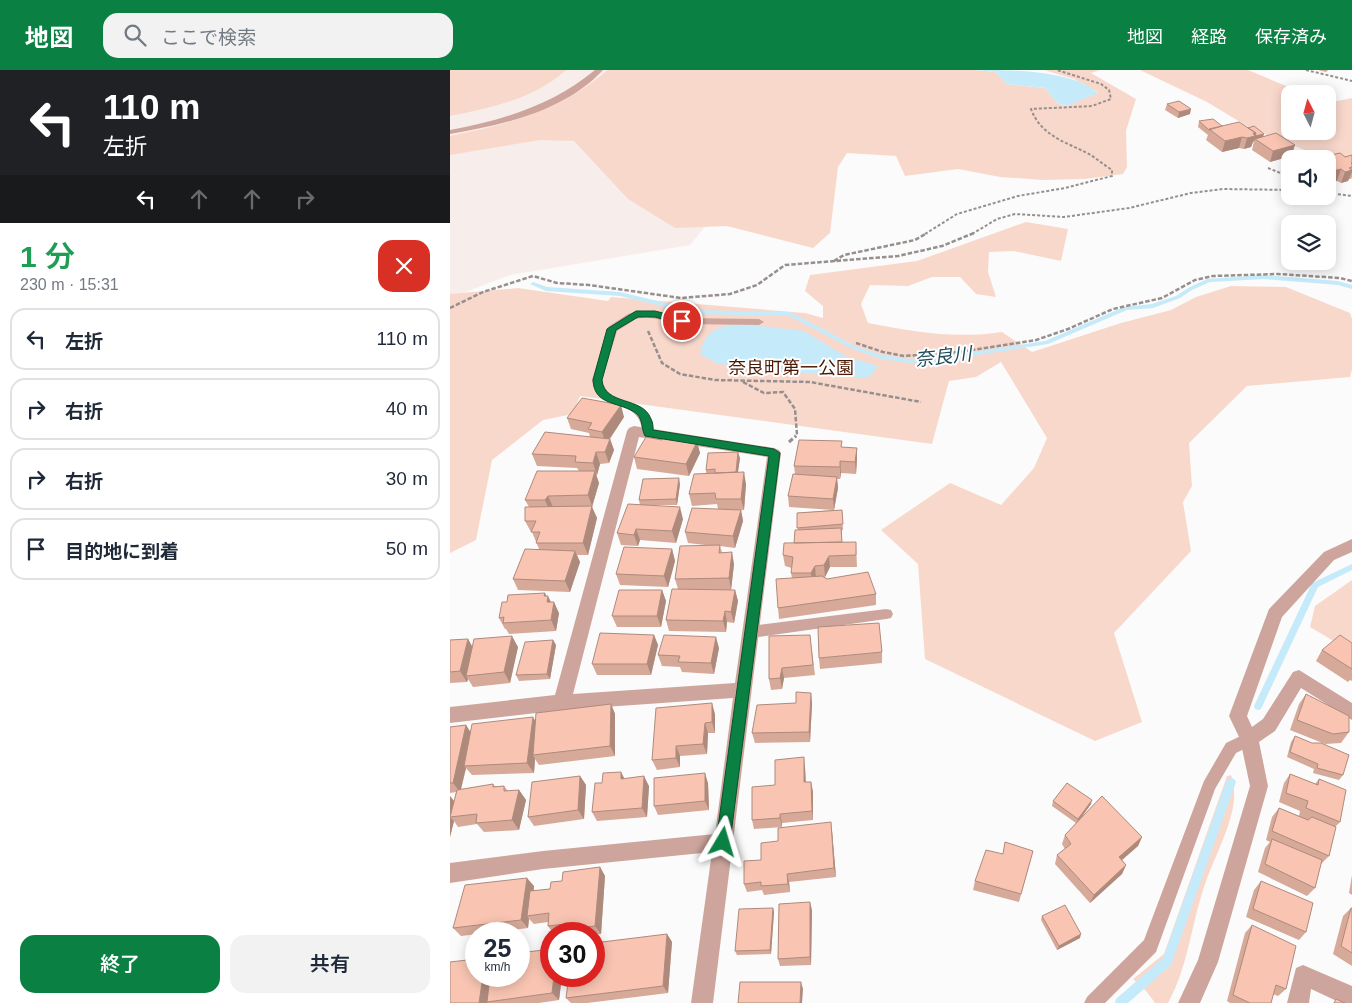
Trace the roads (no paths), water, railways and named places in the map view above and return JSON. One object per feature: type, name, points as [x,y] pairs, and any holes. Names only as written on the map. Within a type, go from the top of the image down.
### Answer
[{"type":"street","points":[[562,702],[634,431],[774,453],[702,1003]]},
{"type":"street","points":[[1189,1003],[1208,962],[1258,786],[1249,739],[1238,716],[1275,614],[1329,556],[1352,546]]},
{"type":"street","points":[[1249,739],[1269,725],[1299,677],[1352,712]]},
{"type":"street","points":[[450,715],[562,702],[743,690]]},
{"type":"street","points":[[450,873],[543,860],[723,842]]},
{"type":"street","points":[[1298,1003],[1303,976],[1352,997]]},
{"type":"lane","points":[[450,132],[494,123],[542,107],[578,87],[599,70]]},
{"type":"lane","points":[[649,433],[646,418],[639,410],[604,396],[598,388],[598,380],[612,329],[636,314],[655,314],[682,321],[759,322]]},
{"type":"lane","points":[[750,632],[886,614]]},
{"type":"lane","points":[[1092,1003],[1150,946],[1208,786],[1231,748],[1249,739]]},
{"type":"water","points":[[976,70],[1023,71],[1057,76],[1087,85],[1098,93],[1067,106],[1057,103],[1045,88],[1006,84],[996,72]]},
{"type":"water","points":[[742,324],[804,331],[845,356],[878,366],[869,378],[742,368],[716,363],[700,354],[706,339],[714,330]]},
{"type":"waterway","name":"奈良川","points":[[533,284],[546,289],[620,294],[695,312],[790,314],[855,348],[881,357],[910,361],[939,359],[1046,343],[1126,308],[1153,306],[1178,297],[1209,280],[1264,277],[1338,283],[1352,287]]},
{"type":"waterway","points":[[1258,706],[1315,585],[1352,567]]},
{"type":"waterway","points":[[1120,1003],[1167,961],[1231,782]]},
{"type":"park label","name":"奈良町第一公園","points":[[791,368]]}]
